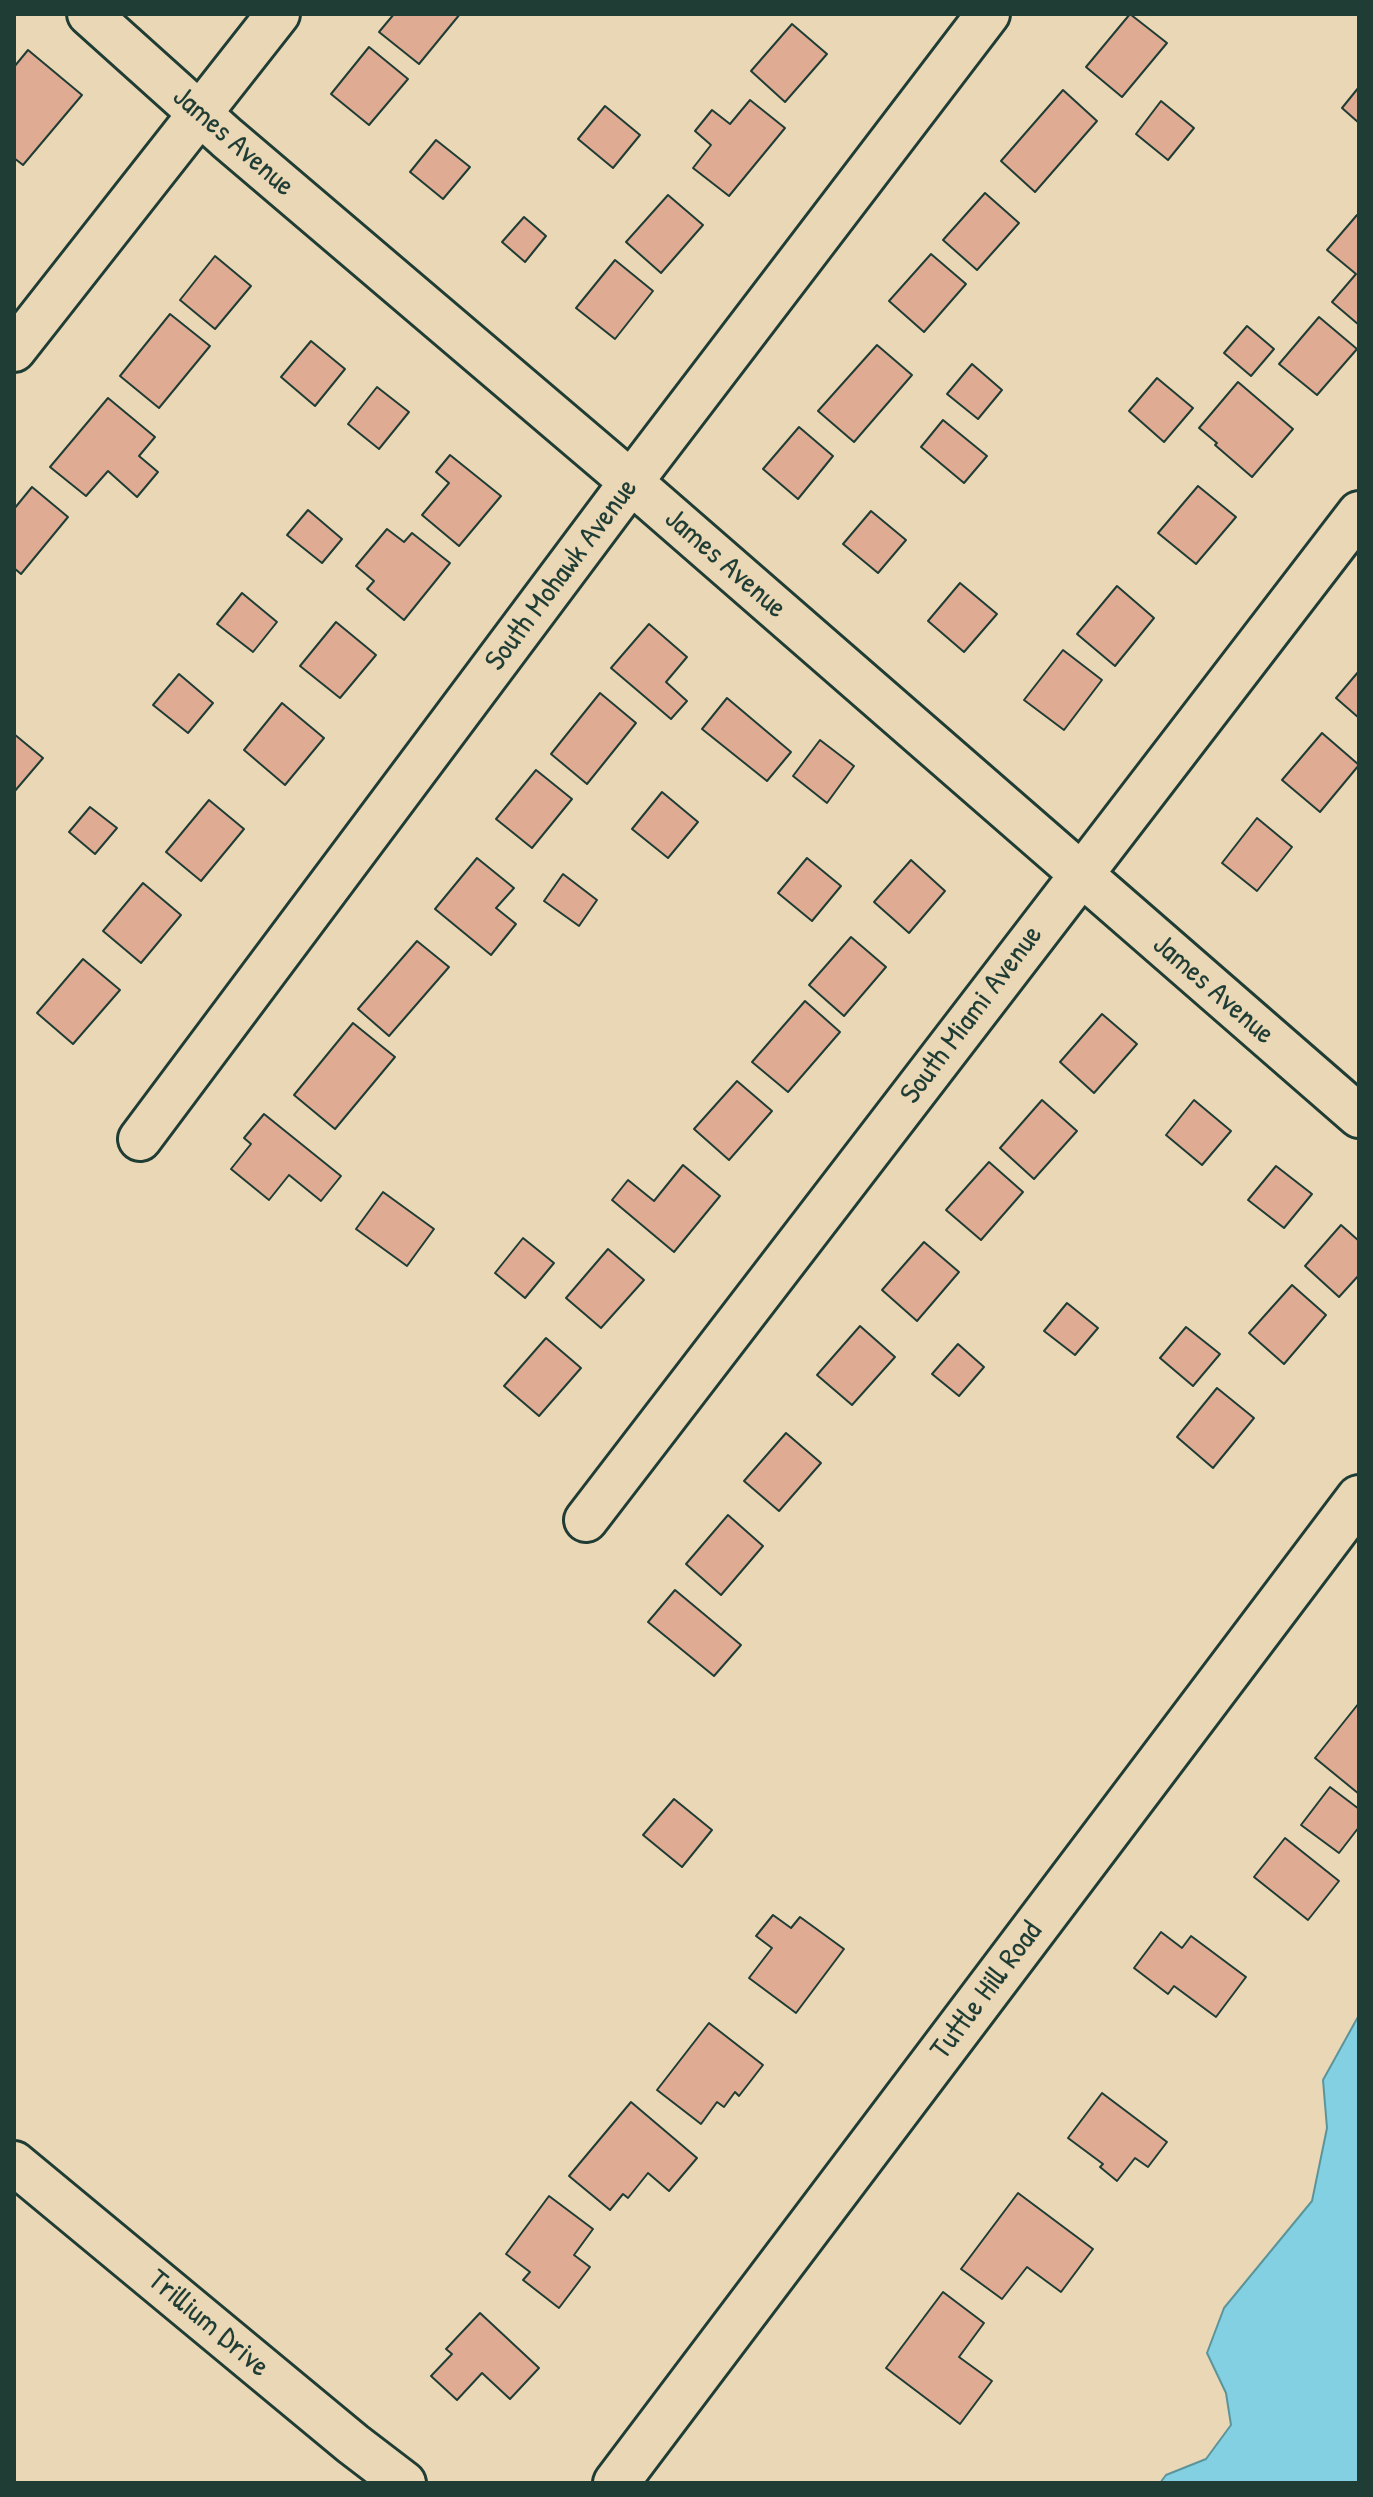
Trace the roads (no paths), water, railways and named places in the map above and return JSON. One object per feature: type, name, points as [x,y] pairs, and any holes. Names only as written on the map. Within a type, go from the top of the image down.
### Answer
[{"type":"main road","name":"Tuttle Hill Road","points":[[616,2483],[1359,1498]]},
{"type":"street","name":"James Avenue","points":[[89,14],[200,114],[631,482],[1359,1116]]},
{"type":"street","points":[[14,350],[278,14]]},
{"type":"street","name":"South Mohawk Avenue","points":[[140,1139],[631,482],[988,14]]},
{"type":"street","name":"South Miami Avenue","points":[[586,1520],[1359,513]]},
{"type":"street","name":"Trillium Drive","points":[[14,2163],[404,2483]]},
{"type":"water","points":[[1359,2015],[1359,2483],[1160,2483],[1166,2475],[1206,2459],[1231,2425],[1226,2393],[1207,2353],[1224,2308],[1312,2201],[1327,2128],[1323,2080]]}]
